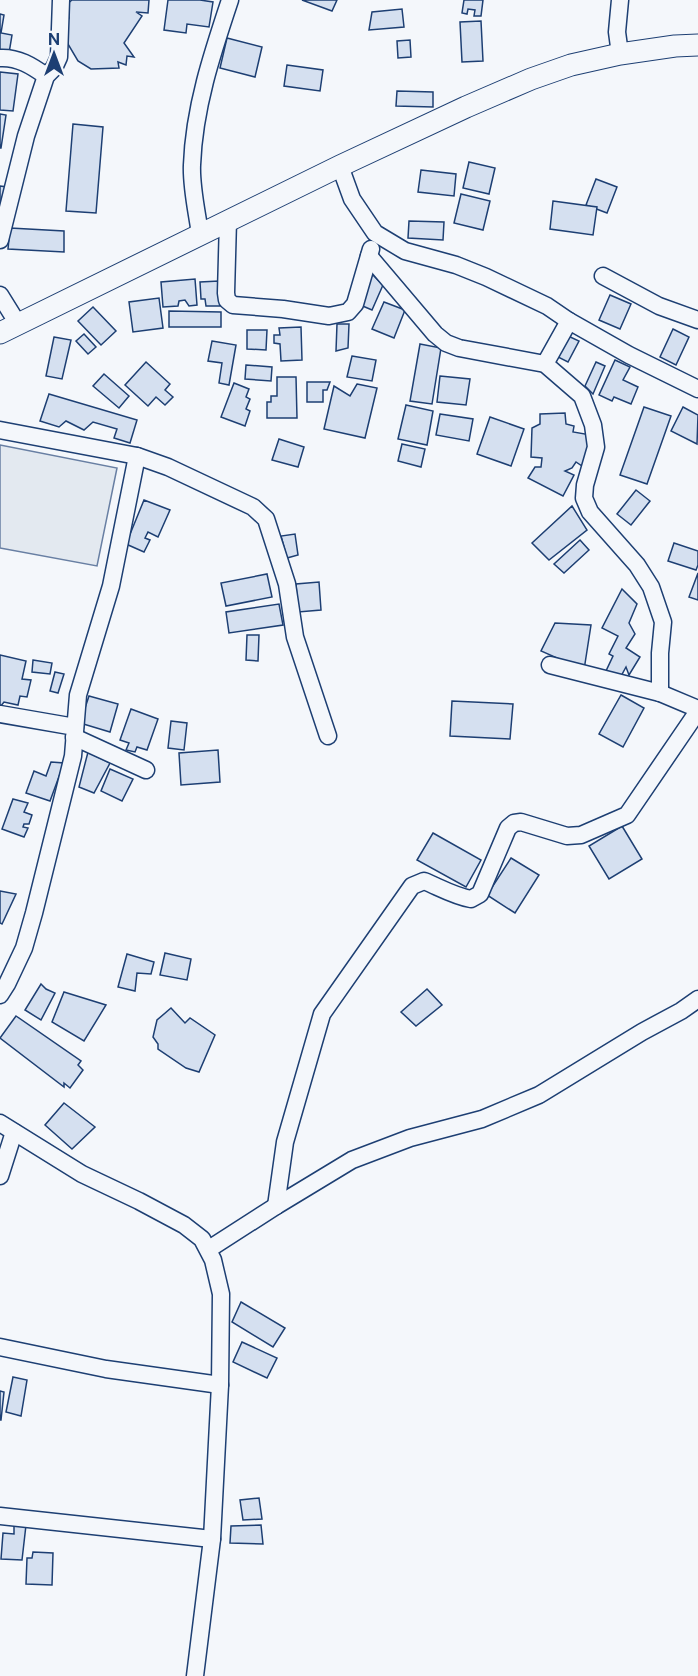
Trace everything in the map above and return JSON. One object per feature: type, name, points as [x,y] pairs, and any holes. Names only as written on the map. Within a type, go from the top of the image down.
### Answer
[{"type":"main road","points":[[9,329],[340,166],[531,79],[571,65],[620,54],[698,45]]},
{"type":"street","points":[[0,240],[26,136],[46,76],[54,68],[58,57],[61,0]]},
{"type":"street","points":[[200,234],[192,168],[194,130],[205,77],[230,0]]},
{"type":"street","points":[[620,0],[617,32],[620,54]]},
{"type":"street","points":[[0,58],[8,57],[30,64],[46,76]]},
{"type":"street","points":[[340,166],[352,199],[375,233],[405,251],[456,265],[548,306],[569,321],[629,355],[698,389]]},
{"type":"street","points":[[228,220],[227,300],[233,304],[329,316],[348,312],[356,304],[375,233]]},
{"type":"street","points":[[369,256],[446,344],[545,364],[582,396],[593,425],[596,447],[585,485],[584,498],[590,512],[638,565],[651,587],[663,622],[660,693]]},
{"type":"street","points":[[603,276],[659,306],[698,320]]},
{"type":"street","points":[[0,295],[9,329]]},
{"type":"street","points":[[545,364],[569,321]]},
{"type":"street","points":[[0,430],[137,456],[168,467],[253,507],[266,519],[287,584],[295,637],[328,736]]},
{"type":"street","points":[[0,995],[24,948],[34,913],[73,756],[78,694],[111,586],[137,456]]},
{"type":"street","points":[[276,1206],[285,1142],[322,1014],[412,886],[424,881],[458,897],[471,899],[480,894],[508,828],[514,822],[567,836],[581,835],[627,815],[698,710],[660,693],[550,665]]},
{"type":"street","points":[[0,714],[74,732],[146,770]]},
{"type":"street","points":[[209,1249],[352,1160],[410,1138],[482,1119],[539,1095],[698,999]]},
{"type":"street","points":[[0,1176],[7,1128],[82,1174],[184,1225],[202,1239],[209,1249],[221,1294],[220,1385],[212,1539],[195,1676]]},
{"type":"street","points":[[0,1347],[106,1369],[220,1385]]},
{"type":"street","points":[[0,1516],[212,1539]]},
{"type":"shaded area","points":[[0,445],[117,468],[97,566],[0,548]]},
{"type":"building","points":[[72,0],[149,0],[148,13],[136,12],[142,16],[124,43],[134,57],[127,56],[126,65],[118,62],[119,68],[91,69],[78,61],[62,34],[69,18],[66,5]]},
{"type":"building","points":[[168,0],[213,2],[209,27],[187,24],[186,33],[164,30]]},
{"type":"building","points":[[302,0],[337,0],[332,11]]},
{"type":"building","points":[[464,0],[483,0],[481,16],[474,16],[475,10],[468,9],[467,14],[462,13]]},
{"type":"building","points":[[402,9],[404,27],[369,30],[372,12]]},
{"type":"building","points":[[0,14],[4,15],[1,33],[12,35],[9,53],[0,51]]},
{"type":"building","points":[[481,21],[483,61],[462,62],[460,22]]},
{"type":"building","points":[[227,38],[262,47],[255,77],[220,68]]},
{"type":"building","points":[[410,40],[411,57],[398,58],[397,41]]},
{"type":"building","points":[[287,65],[323,70],[320,91],[284,86]]},
{"type":"building","points":[[0,72],[18,74],[13,111],[0,110]]},
{"type":"building","points":[[397,91],[433,92],[433,107],[396,106]]},
{"type":"building","points":[[0,114],[6,115],[1,148],[0,148]]},
{"type":"building","points":[[73,124],[103,127],[96,213],[66,211]]},
{"type":"building","points":[[469,162],[495,168],[489,194],[463,188]]},
{"type":"building","points":[[421,170],[456,174],[454,196],[418,192]]},
{"type":"building","points":[[596,179],[617,187],[607,213],[586,205]]},
{"type":"building","points":[[0,186],[7,187],[6,202],[0,201]]},
{"type":"building","points":[[461,194],[490,201],[483,230],[454,223]]},
{"type":"building","points":[[553,201],[597,207],[593,235],[550,229]]},
{"type":"building","points":[[409,221],[444,222],[443,240],[408,238]]},
{"type":"building","points":[[10,228],[64,231],[64,252],[8,249]]},
{"type":"building","points":[[372,274],[383,285],[372,310],[358,304]]},
{"type":"building","points":[[195,279],[197,305],[189,306],[185,300],[179,301],[178,306],[163,307],[161,282]]},
{"type":"building","points":[[219,281],[220,306],[206,306],[205,299],[201,299],[200,282]]},
{"type":"building","points":[[610,295],[631,304],[620,329],[599,320]]},
{"type":"building","points":[[159,298],[163,328],[133,332],[129,302]]},
{"type":"building","points":[[384,302],[405,310],[394,338],[372,329]]},
{"type":"building","points":[[93,307],[116,331],[101,345],[78,321]]},
{"type":"building","points":[[169,311],[221,312],[221,327],[169,327]]},
{"type":"building","points":[[337,324],[349,324],[348,348],[336,351]]},
{"type":"building","points":[[301,327],[302,360],[281,361],[280,344],[274,343],[274,335],[280,335],[279,328]]},
{"type":"building","points":[[673,329],[689,337],[676,365],[660,357]]},
{"type":"building","points":[[247,330],[267,330],[266,350],[247,349]]},
{"type":"building","points":[[84,334],[96,347],[88,354],[76,341]]},
{"type":"building","points":[[566,335],[579,341],[568,362],[556,356]]},
{"type":"building","points":[[54,337],[71,340],[62,379],[46,376]]},
{"type":"building","points":[[212,341],[236,345],[229,385],[219,383],[222,363],[208,361]]},
{"type":"building","points":[[420,344],[441,348],[432,404],[410,401]]},
{"type":"building","points":[[352,356],[376,360],[372,381],[347,377]]},
{"type":"building","points":[[615,360],[630,367],[623,380],[638,387],[631,404],[614,397],[612,401],[599,395]]},
{"type":"building","points":[[146,362],[170,384],[165,390],[173,397],[165,405],[156,397],[148,406],[125,385]]},
{"type":"building","points":[[596,362],[605,366],[593,394],[585,386]]},
{"type":"building","points":[[246,365],[272,367],[271,381],[245,379]]},
{"type":"building","points":[[104,374],[129,396],[119,408],[93,386]]},
{"type":"building","points":[[440,376],[470,379],[466,405],[437,402]]},
{"type":"building","points":[[277,377],[296,377],[297,418],[267,418],[267,402],[271,402],[271,396],[277,396]]},
{"type":"building","points":[[307,382],[330,382],[327,390],[323,390],[323,402],[307,402]]},
{"type":"building","points":[[234,383],[249,389],[246,397],[250,399],[246,409],[250,411],[245,426],[221,417]]},
{"type":"building","points":[[357,384],[377,388],[365,438],[324,429],[334,386],[350,396]]},
{"type":"building","points":[[49,394],[137,420],[130,443],[114,438],[117,429],[93,422],[84,430],[66,421],[59,427],[40,421]]},
{"type":"building","points":[[406,405],[433,411],[427,445],[398,439]]},
{"type":"building","points":[[644,407],[671,416],[647,484],[620,475]]},
{"type":"building","points":[[683,407],[698,415],[697,444],[671,431]]},
{"type":"building","points":[[565,413],[566,424],[574,426],[573,432],[591,435],[585,468],[576,462],[572,468],[565,471],[574,475],[563,496],[528,478],[535,467],[541,467],[542,458],[531,457],[532,428],[540,424],[540,414]]},
{"type":"building","points":[[440,414],[473,419],[469,441],[436,435]]},
{"type":"building","points":[[490,417],[524,429],[511,466],[477,454]]},
{"type":"building","points":[[279,439],[304,447],[298,467],[272,460]]},
{"type":"building","points":[[402,444],[425,449],[421,467],[398,461]]},
{"type":"building","points":[[636,490],[650,501],[631,525],[617,514]]},
{"type":"building","points":[[144,500],[170,510],[158,537],[148,532],[145,538],[150,540],[144,552],[126,544]]},
{"type":"building","points":[[572,506],[587,530],[549,560],[532,543]]},
{"type":"building","points":[[295,534],[298,555],[287,558],[281,536]]},
{"type":"building","points":[[580,540],[589,550],[564,573],[554,564]]},
{"type":"building","points":[[674,543],[698,551],[696,570],[668,561]]},
{"type":"building","points":[[698,573],[698,600],[689,597]]},
{"type":"building","points":[[267,574],[272,597],[226,606],[221,583]]},
{"type":"building","points":[[319,582],[321,610],[298,612],[296,584]]},
{"type":"building","points":[[622,589],[637,604],[629,623],[635,634],[626,648],[640,657],[629,675],[626,667],[620,678],[606,671],[613,656],[609,654],[618,636],[602,628]]},
{"type":"building","points":[[279,604],[283,625],[229,633],[226,612]]},
{"type":"building","points":[[555,623],[591,625],[584,670],[541,651]]},
{"type":"building","points":[[247,635],[259,635],[258,661],[246,660]]},
{"type":"building","points":[[0,655],[26,661],[22,679],[31,680],[27,697],[20,696],[18,705],[4,702],[0,707]]},
{"type":"building","points":[[33,660],[52,663],[50,674],[32,672]]},
{"type":"building","points":[[55,672],[64,674],[58,693],[50,691]]},
{"type":"building","points":[[621,695],[644,708],[623,747],[599,734]]},
{"type":"building","points":[[89,696],[118,704],[110,732],[80,723]]},
{"type":"building","points":[[452,701],[513,704],[510,739],[450,736]]},
{"type":"building","points":[[131,709],[158,719],[147,750],[137,747],[135,752],[126,750],[129,743],[120,740]]},
{"type":"building","points":[[171,721],[187,723],[184,750],[168,748]]},
{"type":"building","points":[[218,750],[220,782],[181,785],[179,753]]},
{"type":"building","points":[[88,752],[110,763],[94,793],[79,787]]},
{"type":"building","points":[[51,762],[64,763],[50,801],[26,793],[34,771],[46,776]]},
{"type":"building","points":[[110,769],[133,779],[122,801],[101,791]]},
{"type":"building","points":[[13,799],[28,803],[24,812],[32,815],[29,824],[24,824],[23,827],[28,828],[24,837],[2,829]]},
{"type":"building","points":[[622,826],[642,859],[609,879],[589,846]]},
{"type":"building","points":[[433,833],[481,860],[466,887],[417,860]]},
{"type":"building","points":[[511,858],[539,875],[515,913],[487,895]]},
{"type":"building","points":[[0,891],[16,894],[2,924],[0,923]]},
{"type":"building","points":[[165,953],[191,959],[187,980],[160,975]]},
{"type":"building","points":[[127,954],[154,962],[151,974],[137,973],[135,991],[118,987]]},
{"type":"building","points":[[41,984],[55,993],[41,1020],[25,1010]]},
{"type":"building","points":[[427,989],[442,1005],[416,1026],[401,1012]]},
{"type":"building","points":[[64,992],[106,1005],[84,1041],[52,1022]]},
{"type":"building","points":[[171,1008],[185,1023],[190,1018],[215,1035],[199,1072],[186,1068],[158,1049],[158,1044],[153,1037],[157,1020]]},
{"type":"building","points":[[16,1016],[81,1061],[78,1065],[83,1070],[70,1088],[64,1083],[64,1087],[0,1038]]},
{"type":"building","points":[[64,1103],[95,1127],[72,1149],[45,1125]]},
{"type":"building","points":[[241,1302],[285,1328],[273,1347],[232,1322]]},
{"type":"building","points":[[242,1342],[277,1358],[267,1378],[233,1362]]},
{"type":"building","points":[[13,1377],[27,1380],[21,1416],[6,1412]]},
{"type":"building","points":[[0,1391],[4,1392],[1,1420],[0,1420]]},
{"type":"building","points":[[259,1498],[262,1519],[243,1520],[240,1500]]},
{"type":"building","points":[[14,1525],[26,1525],[22,1560],[1,1559],[3,1533],[14,1534]]},
{"type":"building","points":[[261,1525],[263,1544],[230,1543],[231,1526]]},
{"type":"building","points":[[33,1552],[53,1553],[52,1585],[26,1584],[27,1558],[32,1558]]}]
